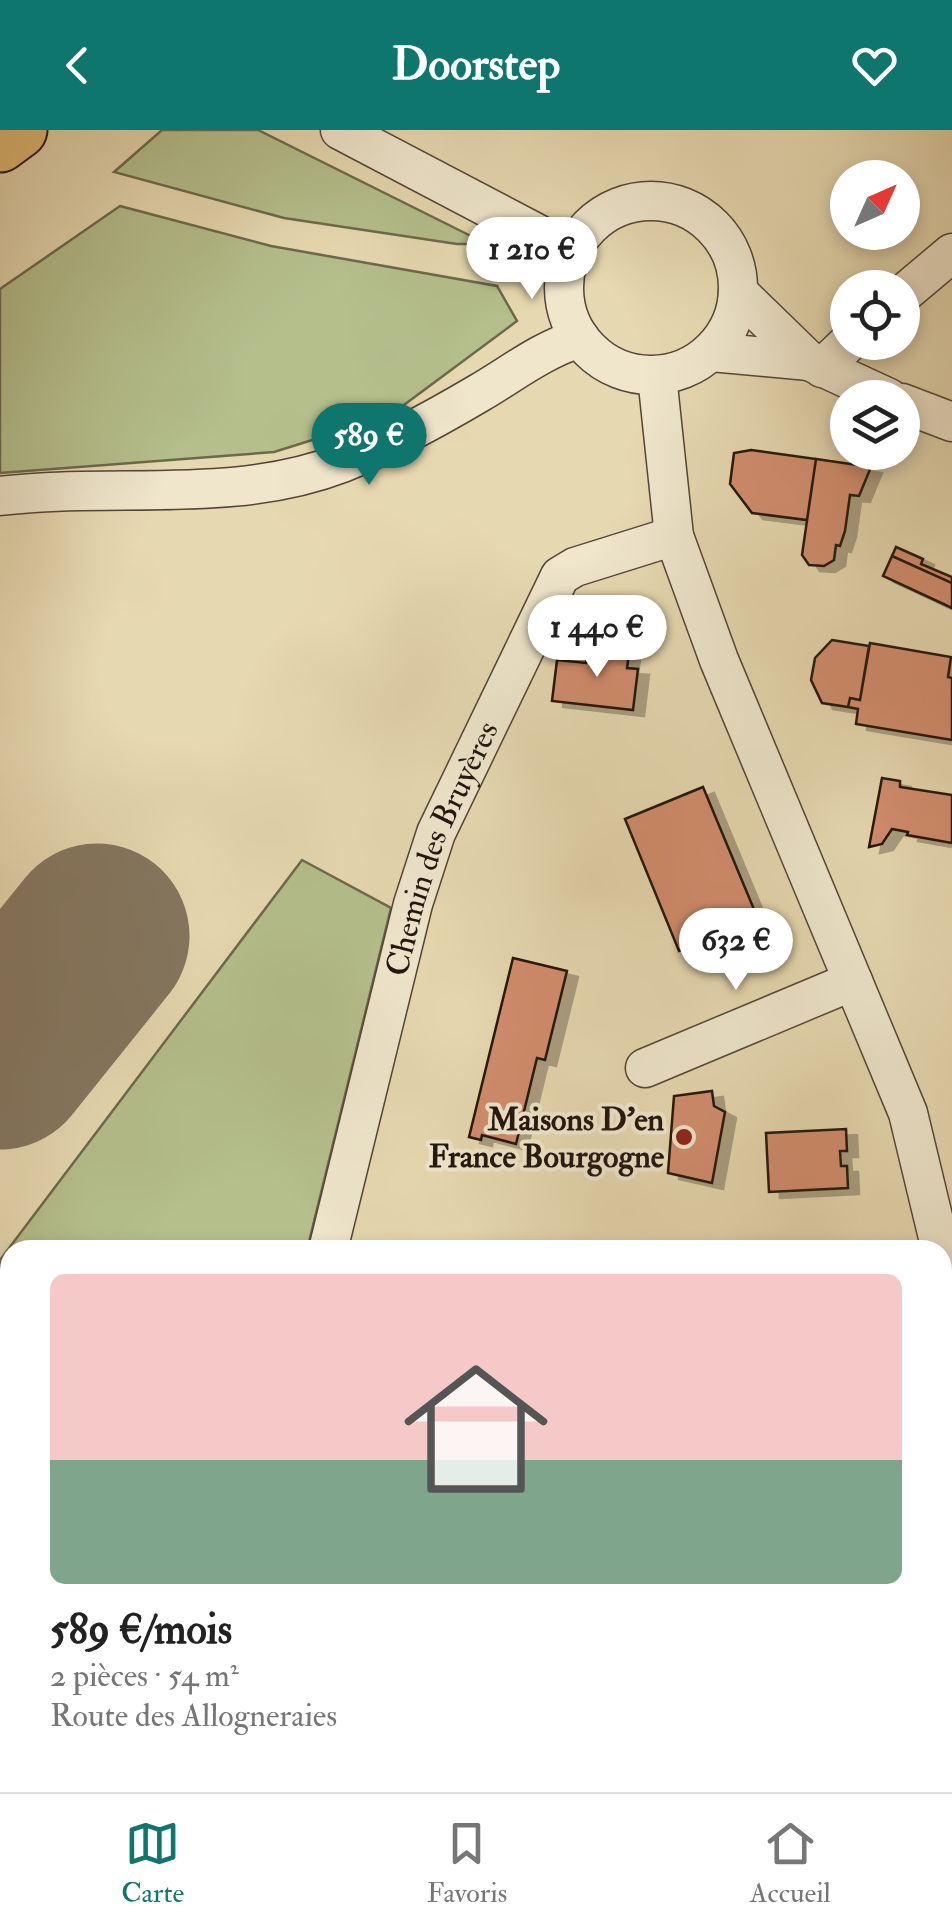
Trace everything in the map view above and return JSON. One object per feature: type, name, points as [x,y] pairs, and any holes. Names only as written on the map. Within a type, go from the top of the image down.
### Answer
[{"type":"highway","points":[[0,144],[19,130]]},
{"type":"street","points":[[340,130],[540,235],[570,255]]},
{"type":"street","points":[[657,200],[683,206],[706,220],[724,241],[736,266],[738,292],[725,334],[711,352],[693,364],[657,376],[624,370],[599,358],[580,338],[567,312],[564,283],[570,255],[584,231],[604,214],[630,203],[657,200]]},
{"type":"street","points":[[920,280],[952,252]]},
{"type":"street","points":[[738,292],[862,380]]},
{"type":"street","points":[[0,496],[47,490],[239,488],[339,464],[412,432],[552,347],[580,338]]},
{"type":"street","points":[[711,352],[827,357]]},
{"type":"street","points":[[657,376],[674,536],[718,660],[941,1198],[942,1240]]},
{"type":"street","points":[[920,410],[952,422]]},
{"type":"street","name":"Chemin des Bruyères","points":[[330,1240],[413,904],[436,833],[560,576],[575,567],[674,536]]},
{"type":"street","points":[[645,1068],[852,981]]},
{"type":"green space","points":[[162,130],[258,130],[487,244],[457,244],[284,218],[114,172]]},
{"type":"green space","points":[[120,206],[271,246],[497,286],[517,321],[389,416],[274,452],[0,473],[0,289]]},
{"type":"green space","points":[[302,860],[391,908],[309,1240],[15,1240]]},
{"type":"building","points":[[751,450],[816,459],[807,520],[752,513],[730,484],[734,453]]},
{"type":"building","points":[[816,459],[830,461],[830,470],[870,470],[859,496],[850,495],[845,531],[840,546],[836,545],[834,560],[824,566],[809,565],[802,555]]},
{"type":"building","points":[[896,547],[923,559],[921,564],[952,577],[952,583],[892,556]]},
{"type":"building","points":[[892,556],[952,583],[952,608],[883,576]]},
{"type":"building","points":[[832,640],[869,646],[860,700],[850,698],[848,707],[822,703],[811,680],[815,658]]},
{"type":"building","points":[[870,643],[951,657],[948,677],[952,678],[952,740],[856,724],[858,709],[848,707],[850,698],[860,700]]},
{"type":"building","points":[[602,644],[617,646],[616,652],[629,653],[627,668],[638,669],[633,710],[552,701],[557,660],[586,663],[588,648],[601,650]]},
{"type":"building","points":[[882,778],[900,781],[900,787],[952,795],[952,843],[892,829],[882,844],[869,847]]},
{"type":"building","points":[[703,787],[758,919],[739,926],[742,934],[700,952],[697,944],[679,951],[625,819]]},
{"type":"building","points":[[513,958],[567,971],[545,1060],[537,1058],[516,1144],[482,1135],[481,1140],[469,1137]]},
{"type":"building","points":[[712,1091],[714,1106],[725,1112],[712,1183],[668,1173],[674,1096]]},
{"type":"building","points":[[846,1129],[847,1151],[840,1151],[841,1166],[847,1166],[848,1188],[769,1192],[766,1133]]},
{"type":"runway","points":[[0,1057],[97,936]]},
{"type":"place","name":"Maisons D'en France Bourgogne","points":[[684,1137]]}]
